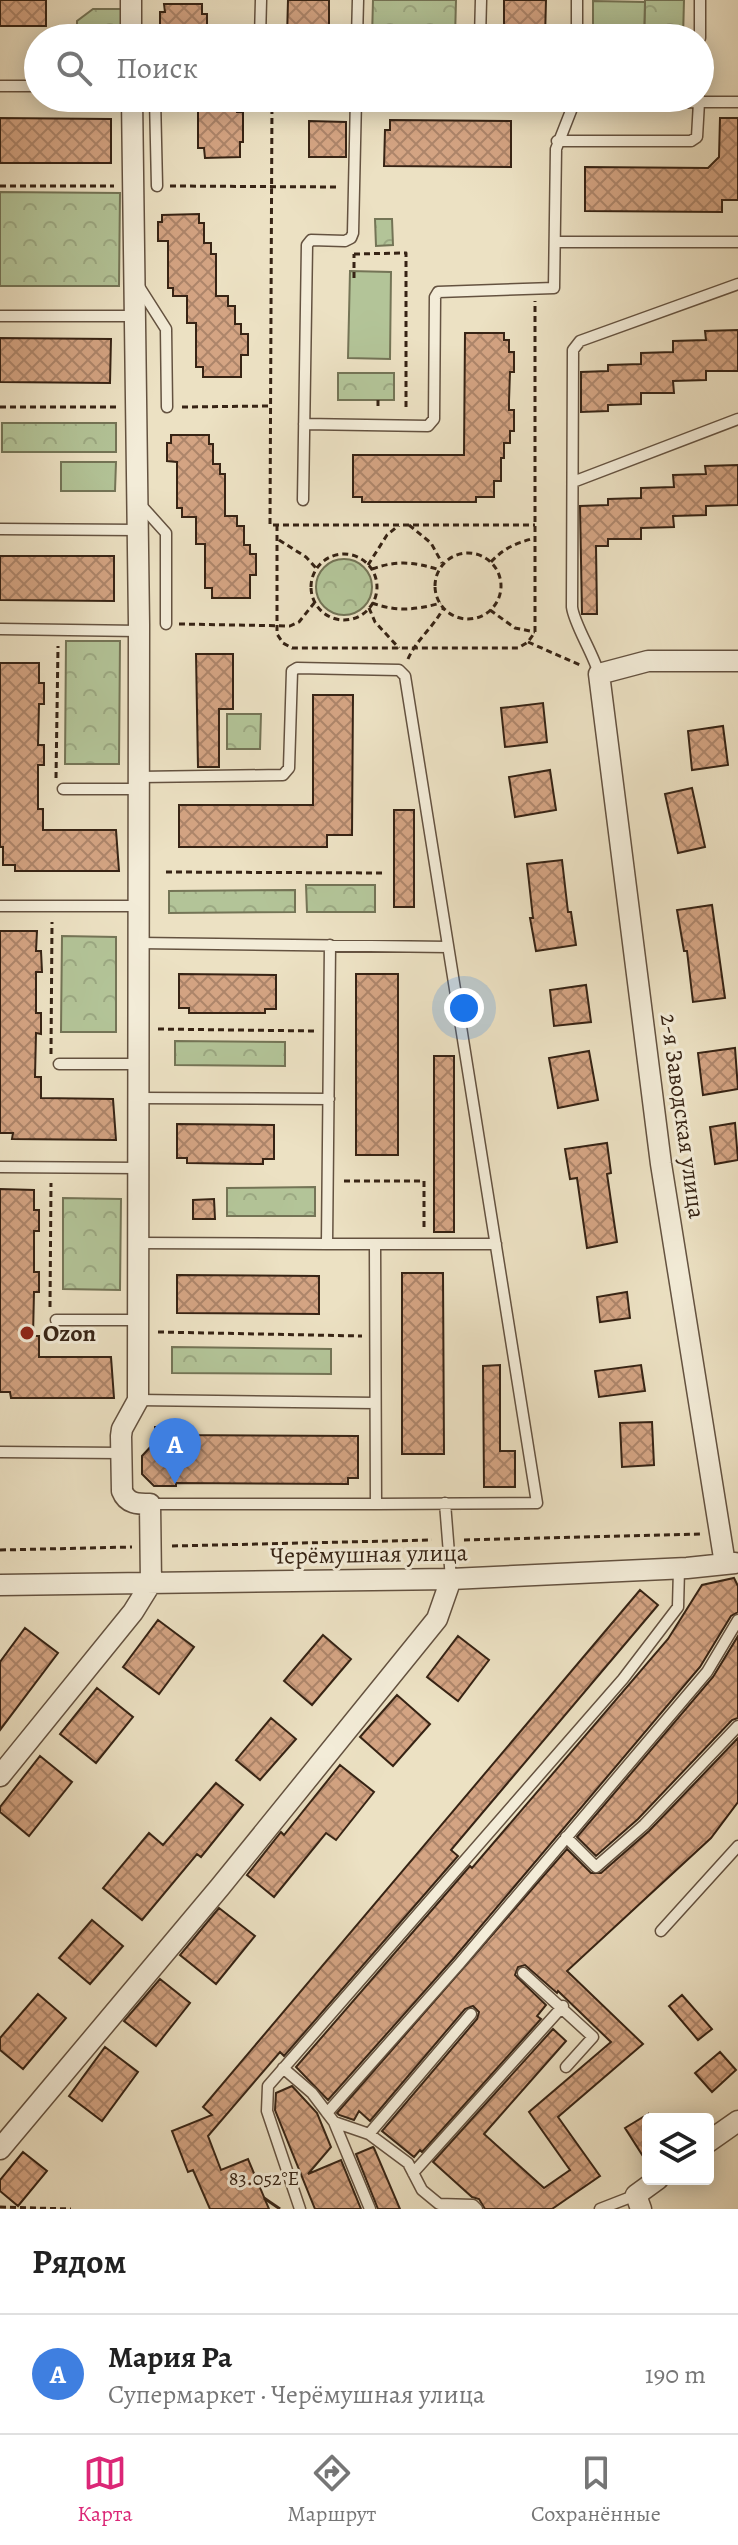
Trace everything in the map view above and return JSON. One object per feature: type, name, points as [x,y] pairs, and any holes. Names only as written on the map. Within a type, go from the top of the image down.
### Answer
[{"type":"street","points":[[131,0],[131,24]]},
{"type":"street","points":[[0,1776],[133,1612],[151,1583],[150,1504],[136,1504],[124,1497],[121,1453],[122,1429],[138,1400],[139,631],[132,112]]},
{"type":"street","points":[[599,674],[648,661],[738,661]]},
{"type":"street","name":"2-я Заводская улица","points":[[599,674],[661,1164],[720,1534],[731,1564]]},
{"type":"street","name":"Черёмушная улица","points":[[0,1585],[451,1579],[731,1564]]},
{"type":"street","points":[[0,2149],[220,1887],[437,1619],[451,1579]]},
{"type":"street","points":[[714,2138],[738,2121]]},
{"type":"street","points":[[638,2202],[653,2185]]},
{"type":"lane","points":[[260,24],[261,0]]},
{"type":"lane","points":[[357,24],[358,0]]},
{"type":"lane","points":[[480,24],[481,0]]},
{"type":"lane","points":[[577,0],[577,24]]},
{"type":"lane","points":[[700,0],[700,24]]},
{"type":"lane","points":[[0,86],[24,86]]},
{"type":"lane","points":[[714,101],[738,102]]},
{"type":"lane","points":[[155,112],[157,186]]},
{"type":"lane","points":[[303,500],[307,245],[311,240],[345,241],[351,238],[356,112]]},
{"type":"lane","points":[[304,424],[428,426],[434,419],[435,297],[438,292],[551,289],[556,284],[557,141],[570,112]]},
{"type":"lane","points":[[557,141],[691,141],[699,131],[699,112]]},
{"type":"lane","points":[[556,242],[738,242]]},
{"type":"lane","points":[[135,280],[166,329],[167,407]]},
{"type":"lane","points":[[599,674],[573,616],[575,345],[738,284]]},
{"type":"lane","points":[[0,316],[135,316]]},
{"type":"lane","points":[[573,482],[738,419]]},
{"type":"lane","points":[[137,502],[166,533],[166,624]]},
{"type":"lane","points":[[0,529],[138,530]]},
{"type":"lane","points":[[0,629],[139,631]]},
{"type":"lane","points":[[63,789],[283,775],[289,768],[292,671],[297,668],[402,672],[537,1503],[150,1504]]},
{"type":"lane","points":[[0,906],[139,906]]},
{"type":"lane","points":[[139,943],[448,947]]},
{"type":"lane","points":[[327,1244],[330,945]]},
{"type":"lane","points":[[59,1064],[138,1064]]},
{"type":"lane","points":[[138,1098],[329,1099]]},
{"type":"lane","points":[[0,1167],[138,1168]]},
{"type":"lane","points":[[138,1243],[496,1244]]},
{"type":"lane","points":[[375,1244],[376,1504]]},
{"type":"lane","points":[[56,1320],[138,1326]]},
{"type":"lane","points":[[138,1400],[375,1403]]},
{"type":"lane","points":[[0,1452],[121,1453]]},
{"type":"lane","points":[[445,1503],[451,1579]]},
{"type":"lane","points":[[300,2209],[267,2111],[268,2086],[623,1679],[678,1607],[679,1569]]},
{"type":"lane","points":[[330,2118],[707,1672],[738,1620]]},
{"type":"lane","points":[[566,1837],[596,1867],[644,1825],[738,1726]]},
{"type":"lane","points":[[661,1931],[738,1846]]},
{"type":"lane","points":[[523,1973],[563,2006],[593,2037],[566,2067]]},
{"type":"lane","points":[[413,2173],[563,2006]]},
{"type":"lane","points":[[369,2134],[471,2014]]},
{"type":"lane","points":[[283,2068],[312,2093],[330,2118],[370,2209]]},
{"type":"lane","points":[[330,2118],[369,2134],[408,2163],[422,2190],[439,2204],[473,2205],[477,2209]]},
{"type":"lane","points":[[600,2209],[638,2202]]},
{"type":"path","points":[[272,112],[270,525],[535,525]]},
{"type":"path","points":[[0,186],[133,186]]},
{"type":"path","points":[[157,186],[354,187]]},
{"type":"path","points":[[384,246],[384,253]]},
{"type":"path","points":[[344,254],[406,253],[406,425]]},
{"type":"path","points":[[354,254],[354,278]]},
{"type":"path","points":[[277,525],[277,634],[283,643],[292,648],[518,648],[528,642],[535,632],[535,289]]},
{"type":"path","points":[[368,565],[387,535],[399,525]]},
{"type":"path","points":[[409,525],[431,543],[443,565]]},
{"type":"path","points":[[491,562],[502,550],[516,542],[535,538]]},
{"type":"path","points":[[277,540],[306,557],[317,569]]},
{"type":"path","points":[[372,603],[391,610],[414,611],[442,605],[457,616],[477,617],[490,610],[499,597],[500,577],[491,562],[470,553],[451,558],[443,565],[436,584],[442,605],[436,623],[412,648]]},
{"type":"path","points":[[346,554],[356,556],[368,565],[377,589],[369,608],[362,615],[342,620],[323,613],[315,602],[311,585],[317,569],[326,560],[346,554]]},
{"type":"path","points":[[372,569],[392,562],[416,562],[440,570]]},
{"type":"path","points":[[166,624],[290,626],[299,622],[315,602]]},
{"type":"path","points":[[369,608],[375,622],[399,648]]},
{"type":"path","points":[[490,610],[515,628],[535,632]]},
{"type":"path","points":[[58,630],[56,783],[63,789]]},
{"type":"path","points":[[528,642],[599,674]]},
{"type":"path","points":[[166,872],[384,873]]},
{"type":"path","points":[[53,906],[51,1056],[59,1064]]},
{"type":"path","points":[[138,1029],[329,1031]]},
{"type":"path","points":[[51,1167],[50,1312],[56,1320]]},
{"type":"path","points":[[328,1181],[424,1181],[424,1244]]},
{"type":"path","points":[[138,1326],[375,1336]]},
{"type":"path","points":[[0,1550],[720,1534]]},
{"type":"path","points":[[0,2207],[71,2209]]},
{"type":"green space","points":[[373,0],[456,0],[455,24],[372,24]]},
{"type":"green space","points":[[645,0],[684,0],[683,24],[644,24]]},
{"type":"green space","points":[[593,1],[645,2],[644,24],[593,24]]},
{"type":"green space","points":[[93,9],[123,9],[123,24],[77,24]]},
{"type":"green space","points":[[0,192],[120,193],[119,286],[0,286]]},
{"type":"green space","points":[[375,219],[392,219],[393,245],[376,246]]},
{"type":"green space","points":[[350,271],[391,272],[390,359],[348,358]]},
{"type":"green space","points":[[338,373],[394,373],[394,400],[338,400]]},
{"type":"green space","points":[[2,423],[116,423],[116,452],[2,452]]},
{"type":"green space","points":[[61,462],[116,462],[115,491],[61,491]]},
{"type":"green space","points":[[344,559],[364,567],[372,587],[364,607],[344,615],[324,607],[316,587],[324,567]]},
{"type":"green space","points":[[66,641],[120,641],[119,764],[65,764]]},
{"type":"green space","points":[[227,714],[261,714],[260,749],[227,749]]},
{"type":"green space","points":[[306,885],[375,885],[375,912],[307,912]]},
{"type":"green space","points":[[295,890],[295,912],[169,913],[169,891]]},
{"type":"green space","points":[[62,936],[116,937],[116,1032],[61,1032]]},
{"type":"green space","points":[[175,1041],[285,1042],[285,1066],[175,1065]]},
{"type":"green space","points":[[315,1187],[315,1216],[227,1216],[227,1188]]},
{"type":"green space","points":[[63,1198],[121,1199],[120,1290],[63,1289]]},
{"type":"green space","points":[[172,1347],[331,1349],[331,1374],[172,1373]]},
{"type":"building","points":[[0,0],[46,0],[46,24],[0,26]]},
{"type":"building","points":[[288,0],[329,0],[329,24],[287,24]]},
{"type":"building","points":[[504,0],[546,0],[545,24],[504,24]]},
{"type":"building","points":[[164,4],[202,4],[202,14],[207,14],[207,24],[160,24],[160,12],[165,12]]},
{"type":"building","points":[[198,112],[243,112],[240,157],[205,158],[204,148],[198,148]]},
{"type":"building","points":[[0,118],[111,119],[111,163],[0,163]]},
{"type":"building","points":[[720,118],[738,118],[738,200],[722,200],[722,212],[585,211],[585,167],[708,168],[719,157]]},
{"type":"building","points":[[390,120],[511,121],[511,167],[384,166],[385,130],[390,130]]},
{"type":"building","points":[[309,121],[346,122],[346,157],[309,157]]},
{"type":"building","points":[[199,214],[199,223],[204,223],[204,243],[211,243],[211,254],[216,254],[216,296],[228,296],[228,306],[235,306],[235,324],[241,324],[241,334],[248,334],[248,355],[241,355],[241,377],[203,377],[203,367],[196,367],[196,323],[187,323],[187,296],[173,296],[173,288],[168,288],[168,241],[158,241],[158,222],[162,222],[162,215]]},
{"type":"building","points":[[738,330],[738,371],[706,371],[706,380],[673,381],[674,393],[641,393],[641,404],[608,405],[608,411],[581,412],[581,372],[608,371],[608,365],[641,364],[641,353],[673,352],[673,341],[706,340],[705,331]]},
{"type":"building","points":[[465,333],[504,333],[504,340],[509,340],[509,352],[514,352],[509,410],[514,410],[514,431],[510,431],[510,443],[504,443],[501,481],[494,481],[494,497],[476,497],[476,502],[362,502],[362,497],[353,497],[353,455],[464,455]]},
{"type":"building","points":[[0,338],[111,339],[110,383],[0,382]]},
{"type":"building","points":[[171,435],[209,435],[209,444],[213,444],[213,464],[220,464],[220,474],[225,474],[225,516],[237,516],[237,526],[244,526],[244,545],[250,545],[250,554],[256,554],[256,575],[250,575],[250,598],[212,598],[212,588],[205,588],[205,544],[196,544],[196,517],[182,517],[182,508],[177,508],[177,462],[167,461],[167,443],[171,443]]},
{"type":"building","points":[[738,465],[738,505],[706,506],[706,515],[673,516],[674,527],[641,528],[641,539],[608,539],[608,546],[596,546],[597,614],[582,614],[580,506],[608,505],[608,499],[641,498],[641,488],[674,487],[673,475],[706,474],[705,466]]},
{"type":"building","points":[[0,556],[114,556],[114,601],[0,600]]},
{"type":"building","points":[[196,654],[233,654],[233,709],[219,709],[219,767],[198,767]]},
{"type":"building","points":[[0,663],[39,663],[39,683],[44,683],[44,704],[39,704],[38,745],[44,745],[44,765],[38,765],[38,809],[43,809],[43,830],[116,830],[119,871],[15,871],[15,865],[3,865],[3,847],[0,847]]},
{"type":"building","points":[[313,695],[353,695],[352,835],[327,835],[327,847],[179,847],[179,805],[313,805]]},
{"type":"building","points":[[543,703],[547,742],[505,747],[501,708]]},
{"type":"building","points":[[723,726],[728,765],[692,770],[688,731]]},
{"type":"building","points":[[550,770],[556,810],[515,817],[509,777]]},
{"type":"building","points":[[692,788],[705,847],[678,853],[665,794]]},
{"type":"building","points":[[394,810],[414,810],[414,907],[394,907]]},
{"type":"building","points":[[562,860],[568,912],[571,912],[576,945],[536,951],[530,918],[533,918],[527,864]]},
{"type":"building","points":[[712,905],[725,998],[693,1002],[687,951],[684,951],[677,910]]},
{"type":"building","points":[[0,931],[37,931],[36,951],[41,951],[42,972],[36,972],[36,1013],[41,1013],[41,1034],[36,1033],[35,1077],[41,1077],[41,1098],[113,1099],[116,1140],[12,1139],[13,1133],[0,1133]]},
{"type":"building","points":[[179,974],[276,975],[276,1009],[265,1009],[265,1013],[189,1013],[189,1008],[179,1008]]},
{"type":"building","points":[[356,974],[398,974],[398,1155],[356,1155]]},
{"type":"building","points":[[586,985],[591,1022],[554,1026],[550,990]]},
{"type":"building","points":[[735,1048],[738,1089],[703,1095],[698,1053]]},
{"type":"building","points":[[589,1051],[598,1100],[558,1108],[549,1058]]},
{"type":"building","points":[[434,1056],[454,1056],[454,1232],[434,1232]]},
{"type":"building","points":[[735,1123],[738,1160],[715,1164],[710,1127]]},
{"type":"building","points":[[177,1124],[274,1125],[274,1159],[263,1159],[263,1164],[187,1163],[187,1158],[177,1158]]},
{"type":"building","points":[[607,1143],[611,1173],[607,1174],[617,1242],[587,1248],[577,1178],[570,1179],[565,1149]]},
{"type":"building","points":[[0,1189],[34,1190],[34,1210],[39,1210],[39,1231],[34,1231],[34,1272],[39,1272],[39,1292],[34,1292],[33,1336],[39,1336],[39,1357],[111,1357],[114,1398],[11,1398],[10,1392],[0,1392]]},
{"type":"building","points":[[214,1199],[215,1219],[193,1219],[193,1200]]},
{"type":"building","points":[[402,1273],[443,1273],[444,1454],[402,1454]]},
{"type":"building","points":[[177,1275],[319,1276],[319,1314],[177,1313]]},
{"type":"building","points":[[627,1292],[630,1318],[600,1322],[597,1297]]},
{"type":"building","points":[[500,1365],[500,1451],[515,1451],[515,1487],[484,1487],[483,1366]]},
{"type":"building","points":[[641,1365],[645,1391],[599,1397],[595,1371]]},
{"type":"building","points":[[652,1422],[654,1465],[622,1467],[620,1423]]},
{"type":"building","points":[[155,1427],[171,1427],[171,1435],[358,1436],[358,1478],[348,1478],[348,1484],[176,1483],[176,1486],[154,1486],[142,1474],[142,1456],[155,1442]]},
{"type":"building","points":[[734,1578],[738,1586],[738,1612],[731,1616],[700,1667],[454,1958],[328,2100],[296,2067],[668,1639],[702,1585]]},
{"type":"building","points":[[640,1590],[658,1605],[451,1850],[458,1856],[284,2056],[280,2052],[208,2136],[221,2170],[248,2159],[269,2209],[210,2209],[193,2170],[188,2172],[172,2131],[212,2115],[203,2107]]},
{"type":"building","points":[[158,1620],[194,1647],[159,1694],[123,1667]]},
{"type":"building","points":[[25,1628],[58,1653],[0,1730],[0,1662]]},
{"type":"building","points":[[323,1635],[351,1659],[312,1705],[284,1681]]},
{"type":"building","points":[[458,1636],[489,1660],[458,1701],[427,1677]]},
{"type":"building","points":[[738,1636],[738,1718],[732,1720],[638,1819],[596,1856],[577,1837],[713,1677]]},
{"type":"building","points":[[97,1688],[133,1717],[96,1763],[60,1734]]},
{"type":"building","points":[[397,1695],[430,1724],[393,1766],[360,1737]]},
{"type":"building","points":[[271,1718],[296,1739],[260,1780],[236,1760]]},
{"type":"building","points":[[738,1738],[738,1802],[711,1838],[567,1971],[643,2044],[558,2117],[600,2176],[552,2209],[485,2209],[479,2199],[472,2197],[433,2162],[553,2029],[566,2041],[484,2134],[544,2188],[570,2170],[529,2112],[611,2042],[558,1991],[525,1965],[518,1967],[515,1975],[546,2005],[537,2016],[541,2019],[422,2152],[420,2150],[414,2157],[382,2131],[477,2019],[479,2012],[473,2006],[465,2009],[370,2121],[359,2111],[354,2120],[337,2113],[567,1849],[591,1873],[601,1873],[649,1831]]},
{"type":"building","points":[[40,1756],[72,1782],[29,1836],[0,1812],[0,1807]]},
{"type":"building","points":[[340,1765],[374,1792],[336,1840],[326,1833],[274,1897],[247,1875],[281,1832],[284,1835]]},
{"type":"building","points":[[216,1783],[243,1805],[201,1857],[197,1854],[142,1920],[103,1888],[149,1833],[163,1845]]},
{"type":"building","points":[[219,1908],[255,1936],[216,1984],[180,1955]]},
{"type":"building","points":[[92,1920],[123,1946],[90,1984],[59,1958]]},
{"type":"building","points":[[160,1979],[190,2003],[156,2046],[124,2021]]},
{"type":"building","points":[[38,1994],[66,2018],[23,2069],[0,2050],[0,2038]]},
{"type":"building","points":[[682,1995],[712,2029],[698,2040],[669,2006]]},
{"type":"building","points":[[105,2047],[138,2072],[102,2121],[69,2096]]},
{"type":"building","points":[[720,2052],[736,2070],[712,2092],[695,2073]]},
{"type":"building","points":[[292,2086],[317,2113],[331,2147],[308,2174],[341,2160],[361,2209],[315,2209],[275,2110],[276,2093]]},
{"type":"building","points":[[642,2118],[642,2155],[625,2128]]},
{"type":"building","points":[[373,2147],[400,2209],[378,2209],[356,2154]]},
{"type":"building","points":[[23,2152],[47,2171],[18,2206],[0,2191],[0,2180]]},
{"type":"place","name":"Ozon","points":[[27,1333]]},
{"type":"place","name":"Мария Ра","points":[[175,1484]]}]
